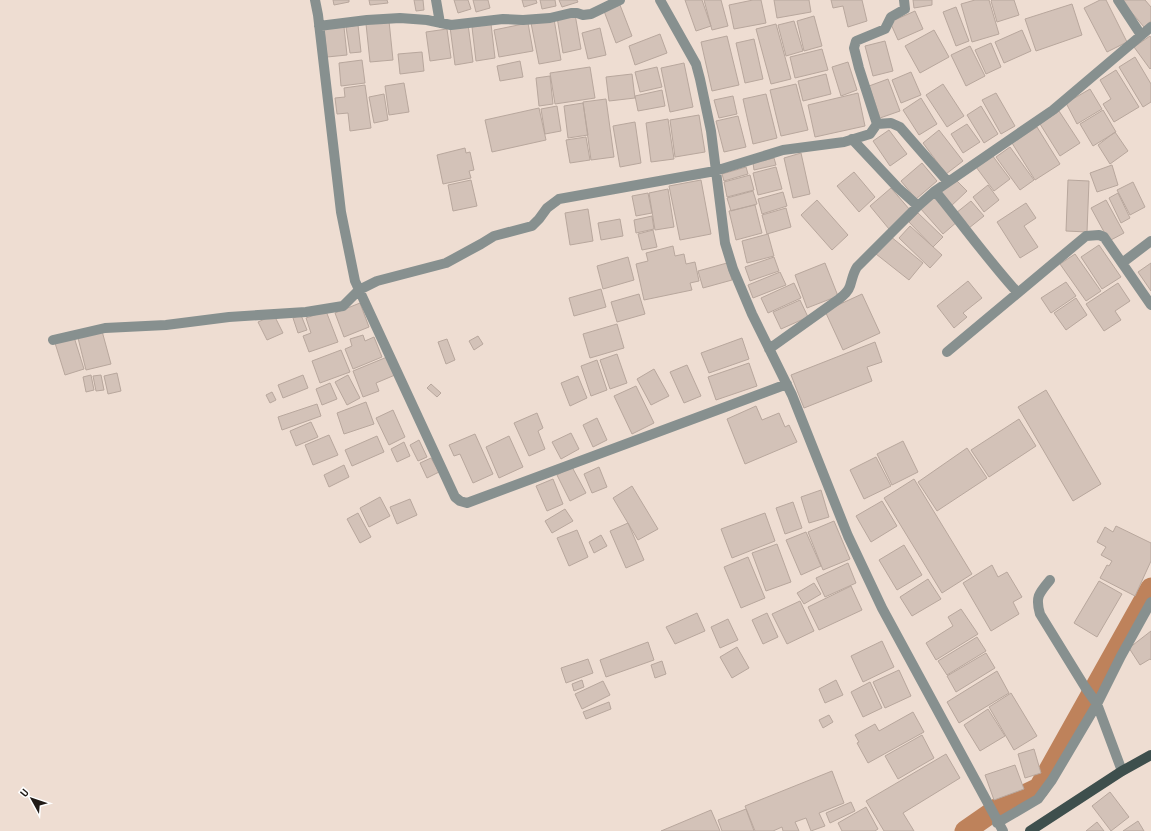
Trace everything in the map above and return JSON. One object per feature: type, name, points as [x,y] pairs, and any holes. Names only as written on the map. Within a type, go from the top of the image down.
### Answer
[{"type":"main road","points":[[1030,831],[1122,771],[1151,755]]},
{"type":"street","points":[[315,0],[320,26],[341,212],[355,281],[455,497],[460,501],[467,503],[787,384]]},
{"type":"street","points":[[436,0],[440,23]]},
{"type":"street","points":[[320,26],[367,20],[400,18],[451,24],[504,19],[523,20],[550,18],[571,13],[583,15],[591,14],[620,0]]},
{"type":"street","points":[[660,0],[696,64],[711,131],[715,171],[728,254],[752,314],[787,384],[848,536],[879,602],[998,824],[1038,799],[1052,780],[1151,602]]},
{"type":"street","points":[[877,124],[854,48],[856,42],[886,29],[891,17],[905,9],[904,0]]},
{"type":"street","points":[[1118,0],[1141,35]]},
{"type":"street","points":[[769,348],[846,294],[850,288],[855,270],[918,206],[935,191],[1053,110],[1151,27]]},
{"type":"street","points":[[877,124],[891,123],[900,127],[948,182]]},
{"type":"street","points":[[53,340],[105,328],[166,325],[229,317],[306,312],[343,306],[359,290],[377,281],[446,263],[494,236],[532,226],[547,208],[559,199],[715,171],[783,150],[844,142],[870,134],[877,124]]},
{"type":"street","points":[[852,139],[898,188],[918,206]]},
{"type":"street","points":[[935,191],[961,222],[998,271],[1017,292]]},
{"type":"street","points":[[947,352],[1017,292],[1086,236],[1099,235],[1104,237],[1151,305]]},
{"type":"street","points":[[1122,263],[1151,240]]},
{"type":"street","points":[[1050,580],[1038,595],[1036,604],[1040,614],[1085,687],[1096,702],[1122,771]]},
{"type":"building","points":[[333,0],[349,0],[349,2],[334,5]]},
{"type":"building","points":[[369,0],[387,0],[388,3],[370,5]]},
{"type":"building","points":[[414,0],[423,0],[424,10],[416,11]]},
{"type":"building","points":[[454,0],[468,0],[471,9],[458,13]]},
{"type":"building","points":[[473,0],[488,0],[490,8],[476,12]]},
{"type":"building","points":[[522,0],[536,0],[537,3],[524,7]]},
{"type":"building","points":[[540,0],[555,0],[556,6],[542,9]]},
{"type":"building","points":[[559,0],[577,0],[578,2],[562,7]]},
{"type":"building","points":[[685,0],[702,0],[711,26],[696,31]]},
{"type":"building","points":[[704,0],[721,0],[728,26],[712,30]]},
{"type":"building","points":[[753,0],[761,0],[766,23],[734,29],[729,5]]},
{"type":"building","points":[[774,0],[809,0],[811,12],[777,18]]},
{"type":"building","points":[[831,0],[862,0],[867,21],[848,27],[843,6],[833,8]]},
{"type":"building","points":[[913,0],[932,0],[932,5],[914,8]]},
{"type":"building","points":[[975,0],[989,0],[999,34],[972,42],[961,4]]},
{"type":"building","points":[[992,0],[1014,0],[1019,15],[997,22]]},
{"type":"building","points":[[1100,0],[1106,0],[1127,42],[1107,52],[1084,8]]},
{"type":"building","points":[[1121,0],[1145,0],[1151,7],[1151,21],[1144,27]]},
{"type":"building","points":[[1072,4],[1082,35],[1036,51],[1025,19]]},
{"type":"building","points":[[620,5],[632,36],[616,43],[604,11]]},
{"type":"building","points":[[956,7],[969,41],[956,46],[943,12]]},
{"type":"building","points":[[915,11],[923,29],[898,40],[890,22]]},
{"type":"building","points":[[575,14],[581,49],[563,53],[557,17]]},
{"type":"building","points":[[814,16],[822,46],[804,51],[797,21]]},
{"type":"building","points":[[554,19],[561,60],[539,64],[531,23]]},
{"type":"building","points":[[389,21],[393,60],[370,62],[366,24]]},
{"type":"building","points":[[794,21],[803,51],[786,56],[778,25]]},
{"type":"building","points":[[528,23],[533,51],[499,57],[494,30]]},
{"type":"building","points":[[468,24],[473,62],[455,65],[450,27]]},
{"type":"building","points":[[491,24],[495,58],[476,61],[472,27]]},
{"type":"building","points":[[776,24],[791,79],[771,84],[756,29]]},
{"type":"building","points":[[358,25],[361,52],[350,53],[346,27]]},
{"type":"building","points":[[344,27],[347,55],[327,57],[324,29]]},
{"type":"building","points":[[600,28],[606,55],[588,59],[582,33]]},
{"type":"building","points":[[447,29],[451,58],[430,61],[426,32]]},
{"type":"building","points":[[934,30],[949,57],[920,73],[905,46]]},
{"type":"building","points":[[1022,30],[1031,51],[1004,63],[995,42]]},
{"type":"building","points":[[660,34],[667,53],[635,65],[629,46]]},
{"type":"building","points":[[727,36],[739,85],[712,91],[701,42]]},
{"type":"building","points":[[1150,36],[1151,68],[1150,69],[1134,47]]},
{"type":"building","points":[[754,39],[763,79],[745,83],[736,43]]},
{"type":"building","points":[[885,41],[893,71],[873,76],[865,46]]},
{"type":"building","points":[[991,43],[1001,67],[986,74],[975,50]]},
{"type":"building","points":[[970,46],[985,76],[966,86],[951,55]]},
{"type":"building","points":[[822,49],[828,70],[795,78],[790,57]]},
{"type":"building","points":[[422,52],[424,71],[400,74],[398,54]]},
{"type":"building","points":[[1135,57],[1151,84],[1151,102],[1143,107],[1119,67]]},
{"type":"building","points":[[362,60],[365,83],[341,86],[339,63]]},
{"type":"building","points":[[520,61],[523,77],[500,81],[497,66]]},
{"type":"building","points":[[848,62],[857,90],[841,96],[832,67]]},
{"type":"building","points":[[684,63],[693,107],[670,112],[661,68]]},
{"type":"building","points":[[590,67],[595,98],[555,104],[550,73]]},
{"type":"building","points":[[657,67],[662,87],[640,92],[635,72]]},
{"type":"building","points":[[1116,70],[1139,107],[1114,122],[1103,104],[1111,99],[1100,80]]},
{"type":"building","points":[[911,72],[921,95],[901,103],[892,80]]},
{"type":"building","points":[[632,74],[635,98],[609,101],[606,77]]},
{"type":"building","points":[[826,74],[831,94],[803,101],[798,81]]},
{"type":"building","points":[[550,76],[553,104],[539,106],[536,78]]},
{"type":"building","points":[[888,79],[900,111],[880,118],[869,86]]},
{"type":"building","points":[[404,83],[409,112],[389,115],[385,86]]},
{"type":"building","points":[[796,84],[808,130],[781,136],[770,90]]},
{"type":"building","points":[[943,84],[964,116],[947,127],[926,95]]},
{"type":"building","points":[[365,85],[371,128],[350,131],[348,113],[337,114],[335,98],[345,97],[344,88]]},
{"type":"building","points":[[1090,89],[1102,109],[1077,124],[1066,103]]},
{"type":"building","points":[[662,90],[665,106],[638,111],[635,96]]},
{"type":"building","points":[[858,93],[865,126],[815,137],[808,105]]},
{"type":"building","points":[[996,93],[1015,126],[1001,134],[982,100]]},
{"type":"building","points":[[384,94],[388,120],[374,123],[369,97]]},
{"type":"building","points":[[766,94],[777,138],[753,144],[743,99]]},
{"type":"building","points":[[733,96],[737,114],[719,118],[714,100]]},
{"type":"building","points":[[921,98],[937,124],[919,135],[903,110]]},
{"type":"building","points":[[606,99],[614,157],[591,160],[583,102]]},
{"type":"building","points":[[583,103],[588,135],[568,138],[564,106]]},
{"type":"building","points":[[557,106],[561,131],[545,134],[541,109]]},
{"type":"building","points":[[981,106],[998,134],[984,143],[967,115]]},
{"type":"building","points":[[539,108],[546,140],[492,152],[485,120]]},
{"type":"building","points":[[1103,110],[1116,132],[1093,146],[1080,124]]},
{"type":"building","points":[[1059,111],[1080,143],[1060,156],[1040,124]]},
{"type":"building","points":[[699,115],[705,152],[675,157],[670,120]]},
{"type":"building","points":[[738,116],[746,147],[724,152],[716,121]]},
{"type":"building","points":[[668,119],[674,159],[651,162],[646,123]]},
{"type":"building","points":[[635,122],[641,163],[620,167],[613,126]]},
{"type":"building","points":[[967,124],[980,142],[963,153],[951,134]]},
{"type":"building","points":[[1037,127],[1060,164],[1035,180],[1012,143]]},
{"type":"building","points":[[889,130],[907,154],[890,166],[873,141]]},
{"type":"building","points":[[939,130],[963,161],[946,174],[923,143]]},
{"type":"building","points":[[1115,132],[1128,151],[1110,164],[1098,145]]},
{"type":"building","points":[[586,137],[590,160],[570,163],[566,140]]},
{"type":"building","points":[[1010,147],[1034,180],[1020,190],[996,157]]},
{"type":"building","points":[[465,148],[466,153],[470,152],[474,170],[469,171],[471,178],[443,184],[437,155]]},
{"type":"building","points":[[801,153],[810,194],[793,198],[784,158]]},
{"type":"building","points":[[992,155],[1010,179],[994,191],[976,167]]},
{"type":"building","points":[[774,158],[776,165],[754,170],[753,163]]},
{"type":"building","points":[[922,163],[937,181],[916,199],[901,181]]},
{"type":"building","points":[[1112,165],[1118,185],[1097,192],[1090,173]]},
{"type":"building","points":[[746,167],[748,174],[724,181],[722,174]]},
{"type":"building","points":[[776,167],[782,189],[758,195],[753,173]]},
{"type":"building","points":[[854,172],[875,197],[859,212],[837,186]]},
{"type":"building","points":[[750,175],[754,190],[727,197],[724,182]]},
{"type":"building","points":[[955,179],[967,191],[950,207],[939,194]]},
{"type":"building","points":[[471,180],[477,206],[453,211],[448,185]]},
{"type":"building","points":[[701,180],[711,234],[680,240],[669,186]]},
{"type":"building","points":[[1068,180],[1089,181],[1087,232],[1066,231]]},
{"type":"building","points":[[1133,182],[1145,207],[1130,215],[1117,190]]},
{"type":"building","points":[[988,185],[999,200],[984,212],[973,197]]},
{"type":"building","points":[[891,188],[910,210],[889,229],[870,206]]},
{"type":"building","points":[[668,189],[674,227],[655,230],[649,193]]},
{"type":"building","points":[[753,191],[757,204],[731,211],[727,198]]},
{"type":"building","points":[[783,192],[787,206],[762,214],[758,199]]},
{"type":"building","points":[[648,193],[652,213],[636,216],[632,196]]},
{"type":"building","points":[[1118,193],[1130,218],[1121,223],[1109,198]]},
{"type":"building","points":[[935,196],[958,221],[943,234],[920,208]]},
{"type":"building","points":[[817,200],[848,235],[832,250],[801,215]]},
{"type":"building","points":[[1106,200],[1124,233],[1109,241],[1091,208]]},
{"type":"building","points":[[971,201],[984,216],[969,228],[956,213]]},
{"type":"building","points":[[1026,203],[1036,218],[1024,226],[1038,247],[1020,258],[997,222]]},
{"type":"building","points":[[755,205],[762,233],[736,240],[729,211]]},
{"type":"building","points":[[786,208],[791,227],[767,234],[762,215]]},
{"type":"building","points":[[588,209],[593,241],[570,245],[565,213]]},
{"type":"building","points":[[918,213],[943,237],[933,247],[909,222]]},
{"type":"building","points":[[652,216],[654,229],[636,233],[634,220]]},
{"type":"building","points":[[620,219],[623,236],[601,240],[598,223]]},
{"type":"building","points":[[910,226],[942,255],[930,268],[899,238]]},
{"type":"building","points":[[653,230],[657,247],[642,250],[638,234]]},
{"type":"building","points":[[768,234],[774,256],[747,263],[742,241]]},
{"type":"building","points":[[890,236],[923,263],[909,280],[876,254]]},
{"type":"building","points":[[1099,245],[1121,277],[1102,289],[1081,257]]},
{"type":"building","points":[[673,246],[675,256],[684,254],[686,264],[695,262],[699,281],[690,283],[692,290],[644,300],[636,264],[648,261],[646,253]]},
{"type":"building","points":[[1075,254],[1101,291],[1086,301],[1060,264]]},
{"type":"building","points":[[628,257],[634,280],[603,289],[597,266]]},
{"type":"building","points":[[774,257],[779,271],[750,281],[745,267]]},
{"type":"building","points":[[727,263],[732,280],[703,288],[698,271]]},
{"type":"building","points":[[825,263],[838,296],[807,308],[795,275]]},
{"type":"building","points":[[1151,263],[1151,291],[1138,272]]},
{"type":"building","points":[[780,272],[786,285],[753,298],[748,285]]},
{"type":"building","points":[[968,281],[982,298],[963,313],[967,317],[954,328],[937,306]]},
{"type":"building","points":[[1066,282],[1076,296],[1051,313],[1041,298]]},
{"type":"building","points":[[794,283],[801,298],[768,313],[761,298]]},
{"type":"building","points":[[1118,283],[1130,301],[1115,311],[1121,320],[1104,331],[1086,304]]},
{"type":"building","points":[[601,289],[606,307],[574,316],[569,298]]},
{"type":"building","points":[[639,294],[645,314],[617,322],[611,302]]},
{"type":"building","points":[[862,294],[880,333],[843,350],[825,311]]},
{"type":"building","points":[[1076,298],[1087,315],[1066,330],[1054,313]]},
{"type":"building","points":[[800,300],[808,317],[781,329],[773,312]]},
{"type":"building","points":[[360,303],[369,327],[344,337],[335,313]]},
{"type":"building","points":[[326,311],[338,342],[309,352],[303,336],[311,333],[306,318]]},
{"type":"building","points":[[274,315],[283,333],[267,340],[258,322]]},
{"type":"building","points":[[301,315],[307,330],[298,333],[293,318]]},
{"type":"building","points":[[617,324],[624,348],[590,358],[583,334]]},
{"type":"building","points":[[102,331],[111,364],[86,370],[78,338]]},
{"type":"building","points":[[363,335],[365,341],[374,337],[382,357],[353,369],[345,349],[352,346],[350,339]]},
{"type":"building","points":[[478,336],[483,344],[474,350],[469,341]]},
{"type":"building","points":[[74,337],[84,369],[65,375],[55,343]]},
{"type":"building","points":[[742,338],[749,359],[709,373],[701,353]]},
{"type":"building","points":[[447,339],[455,360],[446,364],[438,342]]},
{"type":"building","points":[[875,342],[882,362],[867,367],[872,381],[804,408],[791,375]]},
{"type":"building","points":[[341,350],[350,372],[320,383],[312,361]]},
{"type":"building","points":[[617,354],[627,383],[610,389],[600,360]]},
{"type":"building","points":[[387,357],[395,375],[376,383],[379,391],[363,397],[353,371]]},
{"type":"building","points":[[597,360],[607,390],[591,396],[581,366]]},
{"type":"building","points":[[749,363],[757,386],[716,400],[708,377]]},
{"type":"building","points":[[687,365],[701,396],[684,403],[670,372]]},
{"type":"building","points":[[654,369],[669,396],[651,405],[637,379]]},
{"type":"building","points":[[117,373],[121,391],[108,394],[104,376]]},
{"type":"building","points":[[91,375],[94,390],[86,392],[83,377]]},
{"type":"building","points":[[101,375],[104,390],[96,391],[93,376]]},
{"type":"building","points":[[303,375],[308,388],[283,398],[278,385]]},
{"type":"building","points":[[348,375],[360,398],[347,405],[335,382]]},
{"type":"building","points":[[578,376],[587,398],[570,406],[561,383]]},
{"type":"building","points":[[330,383],[337,399],[322,405],[316,389]]},
{"type":"building","points":[[431,384],[441,393],[437,397],[427,388]]},
{"type":"building","points":[[636,386],[654,423],[632,434],[614,396]]},
{"type":"building","points":[[1046,390],[1101,484],[1073,501],[1018,407]]},
{"type":"building","points":[[272,392],[276,400],[270,403],[266,395]]},
{"type":"building","points":[[366,402],[374,424],[344,434],[337,413]]},
{"type":"building","points":[[317,404],[321,416],[282,430],[278,417]]},
{"type":"building","points":[[756,406],[762,420],[779,413],[785,427],[789,425],[797,442],[745,464],[727,419]]},
{"type":"building","points":[[393,410],[405,437],[389,445],[376,418]]},
{"type":"building","points":[[537,413],[543,428],[538,431],[545,449],[529,456],[514,423]]},
{"type":"building","points":[[597,418],[607,440],[593,447],[583,425]]},
{"type":"building","points":[[1019,419],[1036,446],[989,477],[971,450]]},
{"type":"building","points":[[311,422],[318,437],[296,446],[290,431]]},
{"type":"building","points":[[571,433],[579,449],[561,459],[552,442]]},
{"type":"building","points":[[475,434],[493,474],[473,483],[460,454],[454,456],[449,445]]},
{"type":"building","points":[[329,435],[338,455],[313,465],[305,445]]},
{"type":"building","points":[[377,436],[384,452],[352,466],[345,450]]},
{"type":"building","points":[[509,436],[523,467],[499,478],[486,447]]},
{"type":"building","points":[[419,440],[427,457],[418,461],[410,445]]},
{"type":"building","points":[[903,441],[918,472],[892,485],[877,454]]},
{"type":"building","points":[[404,442],[410,456],[397,462],[391,449]]},
{"type":"building","points":[[967,448],[987,478],[937,511],[918,482]]},
{"type":"building","points":[[876,457],[891,486],[864,499],[850,470]]},
{"type":"building","points":[[431,458],[439,472],[427,478],[420,463]]},
{"type":"building","points":[[344,465],[349,477],[329,487],[324,475]]},
{"type":"building","points":[[572,467],[586,493],[570,501],[557,475]]},
{"type":"building","points":[[599,467],[607,487],[592,493],[584,474]]},
{"type":"building","points":[[553,479],[563,504],[547,511],[536,486]]},
{"type":"building","points":[[914,479],[972,574],[942,593],[884,498]]},
{"type":"building","points":[[632,486],[658,529],[638,540],[613,498]]},
{"type":"building","points":[[821,490],[829,517],[809,523],[801,497]]},
{"type":"building","points":[[380,497],[390,516],[369,527],[360,508]]},
{"type":"building","points":[[410,499],[417,515],[397,524],[390,507]]},
{"type":"building","points":[[882,501],[897,526],[871,542],[856,516]]},
{"type":"building","points":[[793,502],[802,528],[785,534],[776,508]]},
{"type":"building","points":[[565,509],[573,521],[552,533],[545,521]]},
{"type":"building","points":[[358,513],[371,537],[360,543],[347,519]]},
{"type":"building","points":[[765,513],[775,541],[732,558],[721,529]]},
{"type":"building","points":[[834,521],[850,559],[823,570],[808,532]]},
{"type":"building","points":[[628,523],[644,560],[626,568],[610,531]]},
{"type":"building","points":[[1116,526],[1151,543],[1151,561],[1135,596],[1100,578],[1107,565],[1109,566],[1112,561],[1101,555],[1106,547],[1097,542],[1105,527],[1113,532]]},
{"type":"building","points":[[577,530],[588,557],[569,566],[557,538]]},
{"type":"building","points":[[806,532],[821,566],[801,575],[786,540]]},
{"type":"building","points":[[601,535],[607,546],[594,553],[589,542]]},
{"type":"building","points":[[777,544],[791,582],[766,591],[752,553]]},
{"type":"building","points":[[904,545],[922,575],[897,590],[879,560]]},
{"type":"building","points":[[748,557],[765,598],[741,608],[724,567]]},
{"type":"building","points":[[848,563],[856,583],[825,597],[816,578]]},
{"type":"building","points":[[992,565],[998,577],[1007,572],[1022,597],[1013,602],[1019,614],[991,631],[963,583]]},
{"type":"building","points":[[928,579],[941,599],[912,616],[900,597]]},
{"type":"building","points":[[1099,581],[1122,594],[1097,637],[1074,623]]},
{"type":"building","points":[[814,583],[821,594],[804,604],[797,593]]},
{"type":"building","points":[[851,586],[862,610],[819,630],[808,607]]},
{"type":"building","points":[[800,601],[814,631],[787,644],[772,614]]},
{"type":"building","points":[[961,609],[978,634],[936,660],[926,643],[953,626],[948,617]]},
{"type":"building","points":[[697,613],[705,631],[675,644],[666,627]]},
{"type":"building","points":[[767,613],[778,637],[763,644],[752,620]]},
{"type":"building","points":[[728,619],[738,640],[720,648],[711,627]]},
{"type":"building","points":[[1151,631],[1151,660],[1150,659],[1140,665],[1129,648]]},
{"type":"building","points":[[977,637],[986,651],[947,675],[938,661]]},
{"type":"building","points":[[882,641],[894,667],[863,682],[851,656]]},
{"type":"building","points":[[648,642],[654,660],[606,677],[600,660]]},
{"type":"building","points":[[737,647],[749,668],[732,678],[720,657]]},
{"type":"building","points":[[986,653],[995,668],[956,692],[947,676]]},
{"type":"building","points":[[588,659],[593,673],[566,683],[561,668]]},
{"type":"building","points":[[662,661],[666,674],[655,678],[651,665]]},
{"type":"building","points":[[899,670],[911,696],[885,708],[873,682]]},
{"type":"building","points":[[997,671],[1009,693],[959,723],[947,702]]},
{"type":"building","points":[[582,680],[584,687],[574,691],[572,684]]},
{"type":"building","points":[[836,680],[843,695],[825,703],[819,689]]},
{"type":"building","points":[[603,681],[610,695],[582,709],[575,694]]},
{"type":"building","points":[[870,682],[882,708],[863,717],[851,692]]},
{"type":"building","points":[[1011,693],[1037,736],[1014,750],[989,707]]},
{"type":"building","points":[[609,702],[611,709],[586,719],[583,712]]},
{"type":"building","points":[[988,709],[1005,736],[980,751],[964,725]]},
{"type":"building","points":[[913,712],[924,732],[868,763],[857,743],[859,742],[855,735],[875,724],[879,731]]},
{"type":"building","points":[[829,715],[833,722],[823,728],[819,720]]},
{"type":"building","points":[[922,735],[934,758],[898,779],[885,756]]},
{"type":"building","points":[[1034,749],[1041,773],[1025,778],[1018,754]]},
{"type":"building","points":[[946,754],[960,778],[903,813],[914,831],[884,831],[866,801]]},
{"type":"building","points":[[1015,765],[1024,789],[994,800],[985,775]]},
{"type":"building","points":[[832,771],[844,803],[819,813],[825,826],[811,831],[806,818],[795,822],[799,831],[783,831],[782,827],[773,831],[755,831],[745,806]]},
{"type":"building","points":[[1110,792],[1129,817],[1111,831],[1092,806]]},
{"type":"building","points":[[851,802],[855,811],[830,823],[826,813]]},
{"type":"building","points":[[866,807],[878,829],[875,831],[842,831],[838,823]]},
{"type":"building","points":[[746,809],[754,831],[722,831],[718,820]]},
{"type":"building","points":[[711,810],[720,831],[661,831]]},
{"type":"building","points":[[1138,821],[1144,831],[1123,831]]},
{"type":"building","points":[[1097,822],[1104,831],[1086,831]]},
{"type":"waterway","points":[[965,831],[1001,806],[1039,788],[1151,588]]}]
